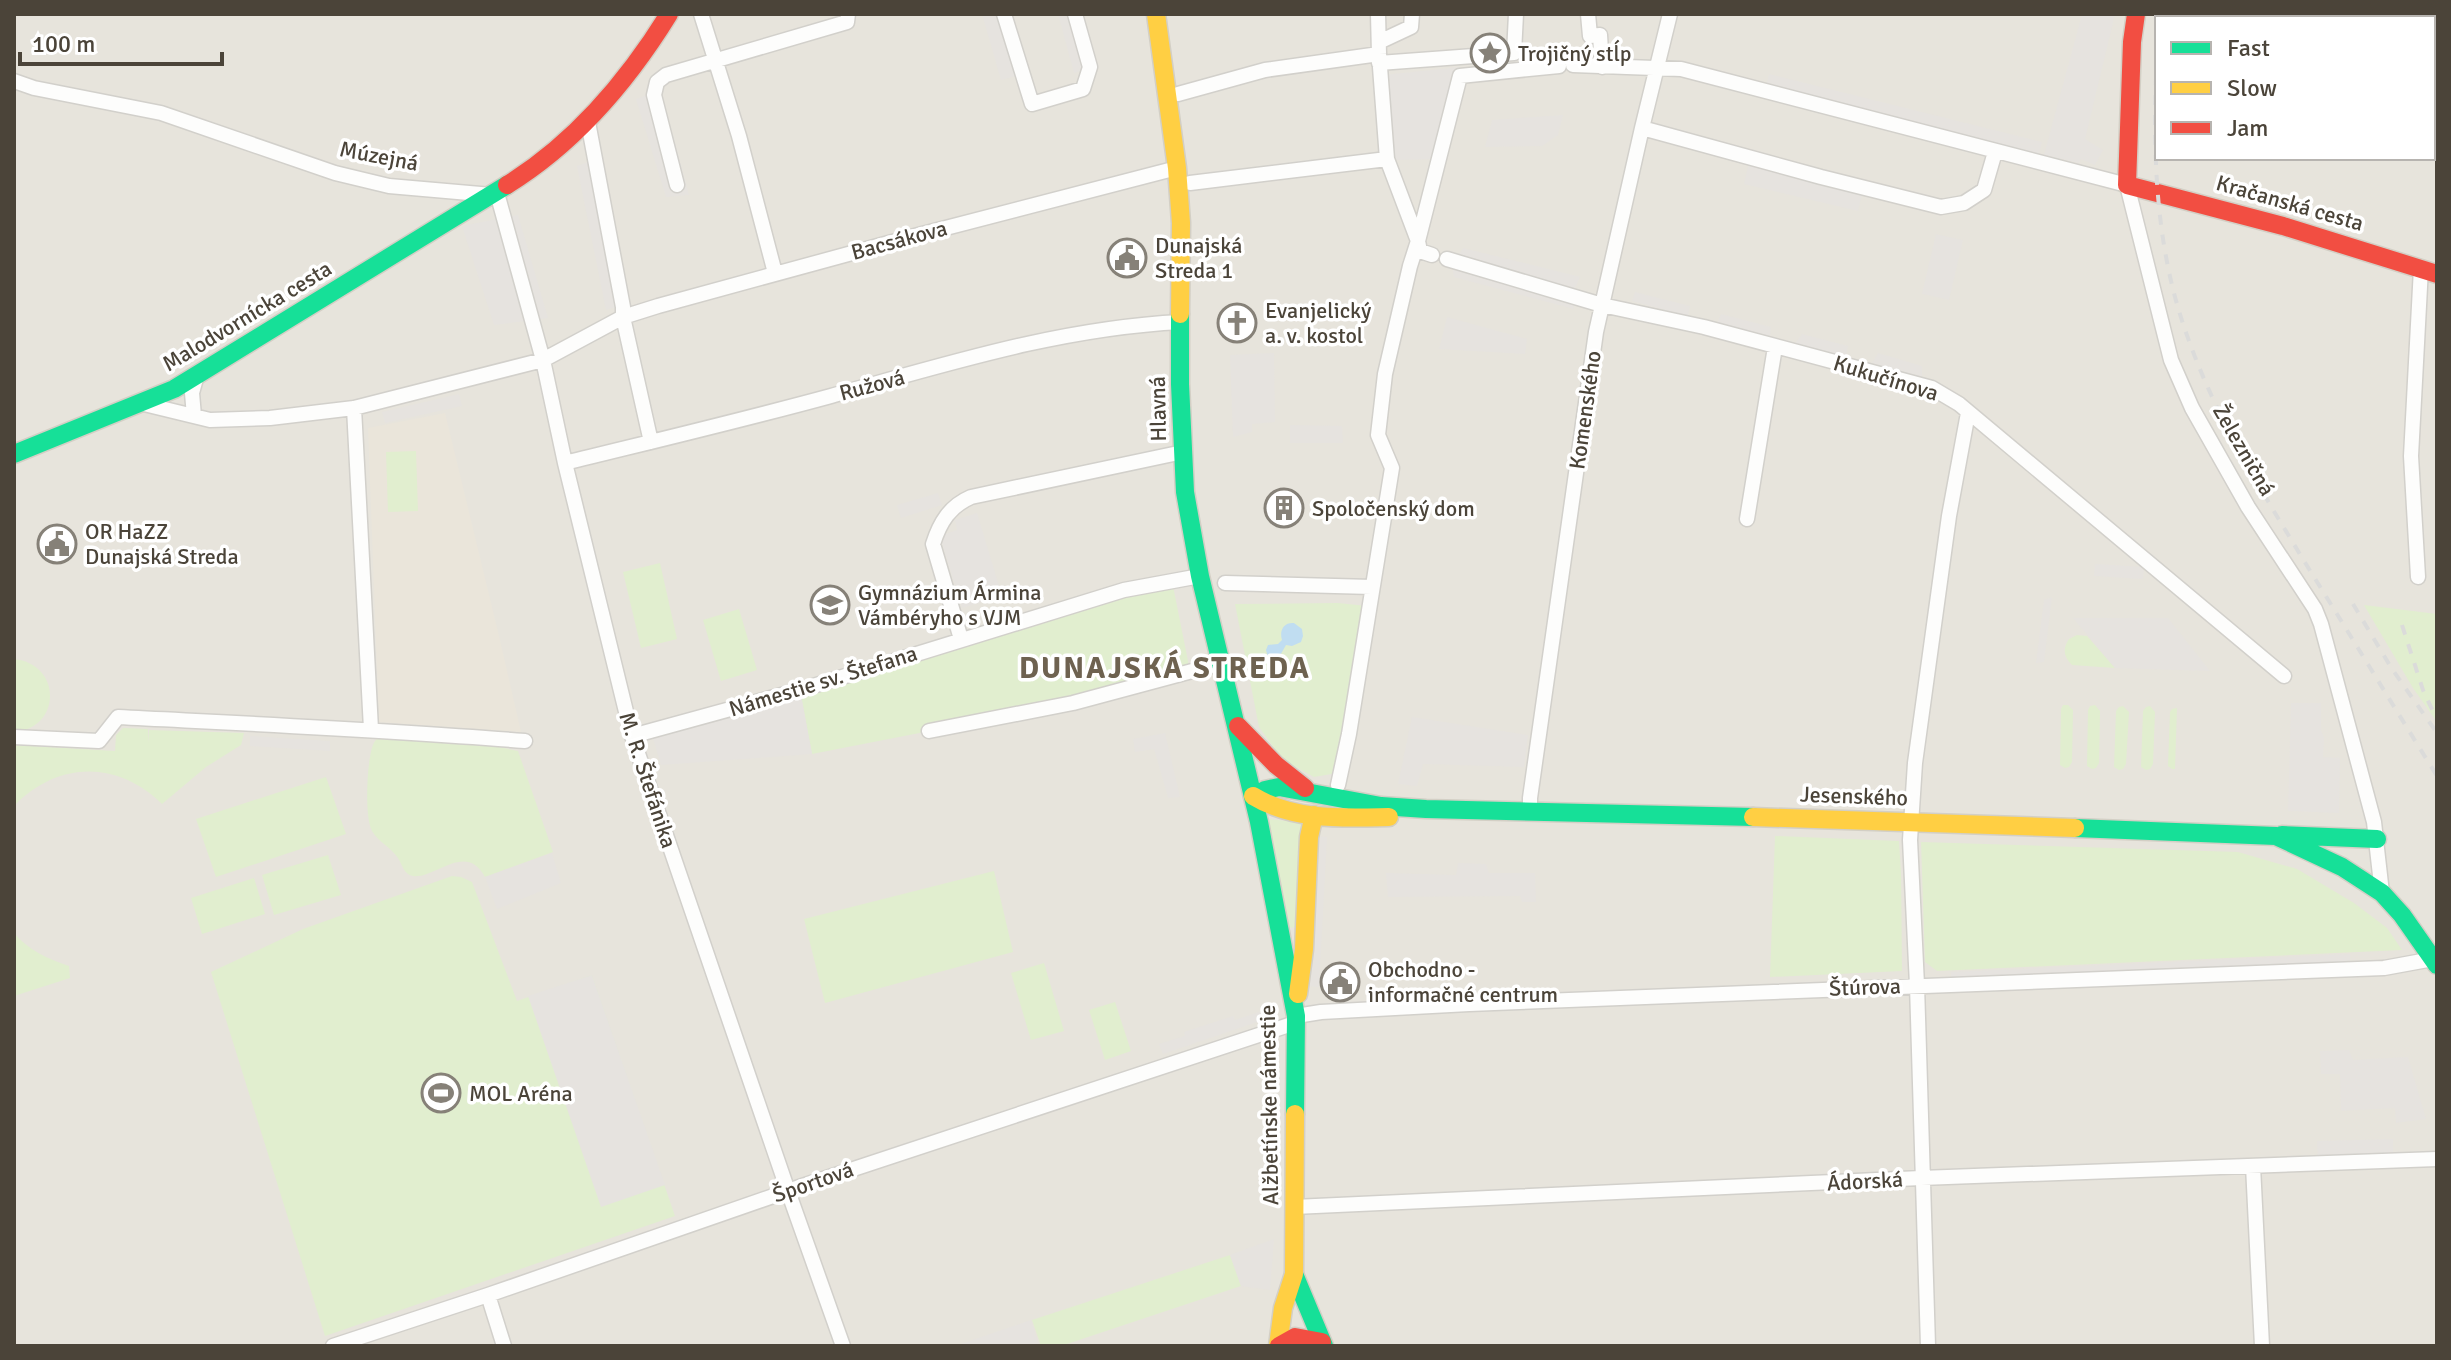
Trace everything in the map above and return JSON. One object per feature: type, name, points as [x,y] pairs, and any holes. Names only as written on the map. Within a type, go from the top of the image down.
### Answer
[{"type":"street","points":[[495,194],[565,144],[588,122],[648,48],[669,14]]},
{"type":"street","points":[[701,14],[739,136],[775,273]]},
{"type":"street","points":[[677,185],[654,95],[657,82],[666,75],[847,22],[848,14]]},
{"type":"street","points":[[1004,14],[1032,104],[1083,89],[1090,67],[1075,14]]},
{"type":"street","name":"Hlavná","points":[[1156,14],[1177,168],[1182,253],[1180,384],[1185,492],[1200,576],[1253,796]]},
{"type":"street","points":[[1378,14],[1387,159],[1420,251],[1432,255]]},
{"type":"street","points":[[1379,53],[1411,27],[1412,14]]},
{"type":"street","points":[[1178,94],[1265,70],[1379,53],[1514,53],[1516,14]]},
{"type":"street","points":[[1588,14],[1590,36],[1600,35],[1602,67]]},
{"type":"street","name":"Komenského","points":[[1530,812],[1596,332],[1670,14]]},
{"type":"street","name":"Železničná","points":[[2136,14],[2132,42],[2127,185],[2171,360],[2192,408],[2248,507],[2315,609],[2321,624],[2377,839],[2382,893]]},
{"type":"street","points":[[1338,785],[1392,468],[1378,435],[1385,374],[1460,76],[1566,65],[1681,69],[2127,185]]},
{"type":"street","name":"Múzejná","points":[[14,81],[34,88],[161,113],[335,173],[389,186],[495,194]]},
{"type":"street","points":[[588,122],[623,317],[651,442]]},
{"type":"street","points":[[1642,128],[1941,207],[1964,203],[1984,190],[1995,152]]},
{"type":"street","points":[[1190,183],[1387,159]]},
{"type":"street","name":"Bacsákova","points":[[140,403],[210,420],[270,418],[354,408],[543,360],[623,317],[775,273],[1177,168]]},
{"type":"street","name":"Kračanská cesta","points":[[2127,185],[2305,232],[2429,271]]},
{"type":"street","name":"M. R. Štefánika","points":[[495,194],[543,360],[632,736],[843,1346]]},
{"type":"street","name":"Malodvornícka cesta","points":[[14,454],[174,389],[495,194]]},
{"type":"street","name":"Kukučínova","points":[[1447,259],[1602,305],[1704,327],[1932,388],[1959,404],[2284,676]]},
{"type":"street","points":[[2418,577],[2411,456],[2429,271]]},
{"type":"street","name":"Ružová","points":[[565,463],[1070,334],[1181,322]]},
{"type":"street","points":[[1747,519],[1775,347]]},
{"type":"street","points":[[194,416],[192,393],[197,375]]},
{"type":"street","points":[[354,408],[371,729]]},
{"type":"street","points":[[1928,1346],[1910,840],[1915,763],[1949,516],[1968,413]]},
{"type":"street","points":[[961,639],[933,544],[937,531],[956,503],[971,497],[1183,452]]},
{"type":"street","name":"Námestie sv. Štefana","points":[[632,736],[800,690],[1124,590],[1200,576]]},
{"type":"street","points":[[1225,583],[1372,587]]},
{"type":"street","points":[[929,731],[1073,703],[1222,663]]},
{"type":"street","points":[[14,737],[99,741],[118,717],[371,729],[525,741]]},
{"type":"street","points":[[1235,723],[1276,765],[1311,792]]},
{"type":"street","name":"Jesenského","points":[[1253,796],[1279,787],[1381,806],[1426,809],[1911,821],[2276,836],[2342,867],[2382,893],[2402,915],[2435,962]]},
{"type":"street","points":[[1253,796],[1282,811],[1314,815],[1399,816],[1426,809]]},
{"type":"street","name":"Alžbetínske námestie","points":[[1253,796],[1295,1019],[1294,1274]]},
{"type":"street","points":[[1295,1019],[1304,949],[1309,837],[1314,815]]},
{"type":"street","points":[[2276,836],[2377,839]]},
{"type":"street","name":"Štúrova","points":[[1295,1019],[1321,1012],[1469,1004],[2384,968],[2435,962]]},
{"type":"street","name":"Športová","points":[[333,1346],[1295,1019]]},
{"type":"street","name":"Ádorská","points":[[1294,1207],[1921,1178],[2437,1159]]},
{"type":"street","points":[[2253,1166],[2262,1346]]},
{"type":"street","points":[[1294,1274],[1323,1344]]},
{"type":"street","points":[[1279,1346],[1283,1308],[1294,1274]]},
{"type":"street","points":[[488,1295],[504,1346]]},
{"type":"street","points":[[1279,1346],[1288,1338],[1303,1336],[1323,1344]]},
{"type":"shaded area","points":[[14,14],[2437,14],[2437,1346],[14,1346]]},
{"type":"shaded area","points":[[982,14],[1010,14],[1027,73],[1001,80]]},
{"type":"shaded area","points":[[1058,14],[1072,14],[1087,69],[1074,73]]},
{"type":"shaded area","points":[[2082,14],[2115,14],[2085,139],[2103,150],[2095,165],[2081,159],[2079,163],[2044,155]]},
{"type":"shaded area","points":[[1460,67],[1439,159],[1391,160],[1384,75]]},
{"type":"shaded area","points":[[1769,74],[2042,142],[2039,154],[1766,86]]},
{"type":"shaded area","points":[[661,90],[689,195],[666,197],[636,99]]},
{"type":"shaded area","points":[[1563,115],[1558,135],[1542,146],[1485,147],[1492,120]]},
{"type":"shaded area","points":[[1750,158],[1864,185],[1858,211],[1744,184]]},
{"type":"shaded area","points":[[588,162],[616,307],[606,310],[577,166]]},
{"type":"shaded area","points":[[518,215],[548,318],[494,325],[462,226]]},
{"type":"shaded area","points":[[1936,234],[1963,240],[1949,300],[1922,294]]},
{"type":"shaded area","points":[[1463,248],[1580,277],[1575,288],[1457,258]]},
{"type":"shaded area","points":[[1452,267],[1571,298],[1574,309],[1454,277]]},
{"type":"shaded area","points":[[1635,292],[1690,306],[1688,316],[1632,301]]},
{"type":"shaded area","points":[[1721,314],[1771,327],[1770,337],[1717,323]]},
{"type":"shaded area","points":[[1447,317],[1527,339],[1525,354],[1439,349]]},
{"type":"shaded area","points":[[1802,334],[1848,346],[1846,357],[1795,343]]},
{"type":"shaded area","points":[[1274,353],[1275,422],[1252,424],[1252,432],[1233,437],[1230,355]]},
{"type":"shaded area","points":[[1878,353],[1922,366],[1922,377],[1872,363]]},
{"type":"shaded area","points":[[459,394],[462,406],[385,423],[382,412]]},
{"type":"shaded area","points":[[445,413],[521,732],[379,722],[368,428]]},
{"type":"shaded area","points":[[1290,425],[1342,426],[1343,443],[1290,443]]},
{"type":"shaded area","points":[[938,493],[942,505],[901,518],[897,505]]},
{"type":"shaded area","points":[[977,513],[1002,596],[962,608],[940,536],[957,530],[955,520]]},
{"type":"shaded area","points":[[2095,564],[2144,567],[2143,579],[2094,576]]},
{"type":"shaded area","points":[[2052,597],[2044,662],[2036,663],[2044,600]]},
{"type":"shaded area","points":[[2073,618],[2168,618],[2210,671],[2115,668]]},
{"type":"shaded area","points":[[800,690],[812,754],[661,765],[651,731]]},
{"type":"shaded area","points":[[2291,703],[2321,703],[2323,757],[2340,758],[2339,813],[2288,811]]},
{"type":"shaded area","points":[[1412,717],[1528,735],[1524,767],[1423,764],[1417,786],[1398,784]]},
{"type":"shaded area","points":[[1165,733],[1180,797],[1168,798],[1154,749],[1135,752],[1133,739]]},
{"type":"shaded area","points":[[250,736],[330,741],[330,751],[250,746]]},
{"type":"shaded area","points":[[1313,836],[1327,837],[1319,987],[1308,986]]},
{"type":"shaded area","points":[[552,853],[561,883],[497,909],[485,877]]},
{"type":"shaded area","points":[[1458,863],[1486,864],[1489,873],[1535,873],[1536,902],[1522,902],[1520,896],[1388,897],[1386,873],[1456,875]]},
{"type":"shaded area","points":[[2350,954],[2350,964],[1951,982],[1951,972]]},
{"type":"shaded area","points":[[592,975],[665,1185],[601,1207],[528,996]]},
{"type":"shaded area","points":[[1262,1011],[1263,1020],[1163,1054],[1159,1044],[1233,1016],[1235,1020]]},
{"type":"shaded area","points":[[2349,1050],[2353,1060],[2408,1057],[2426,1119],[2396,1123],[2395,1108],[2341,1111],[2340,1074],[2321,1074],[2320,1051]]},
{"type":"shaded area","points":[[2393,1139],[2393,1156],[2318,1158],[2317,1141]]},
{"type":"shaded area","points":[[1274,1239],[1270,1290],[1241,1286],[1230,1255]]},
{"type":"shaded area","points":[[1031,1320],[1039,1346],[955,1346]]},
{"type":"green space","points":[[416,451],[418,511],[388,512],[386,452]]},
{"type":"green space","points":[[660,563],[677,639],[641,648],[623,572]]},
{"type":"green space","points":[[1172,581],[1190,671],[1073,703],[812,754],[800,690]]},
{"type":"green space","points":[[1338,603],[1367,606],[1337,773],[1314,777],[1283,760],[1259,727],[1235,604]]},
{"type":"green space","points":[[2364,605],[2437,614],[2437,722],[2413,688]]},
{"type":"green space","points":[[739,609],[757,670],[721,681],[703,620]]},
{"type":"green space","points":[[2077,635],[2087,636],[2115,668],[2072,665],[2065,650],[2069,639]]},
{"type":"green space","points":[[14,659],[30,663],[41,672],[48,683],[50,696],[41,720],[30,728],[14,732]]},
{"type":"green space","points":[[2063,705],[2073,710],[2072,762],[2065,768],[2060,765]]},
{"type":"green space","points":[[2095,705],[2100,711],[2099,763],[2092,769],[2087,766],[2088,710]]},
{"type":"green space","points":[[2123,706],[2129,712],[2126,764],[2119,770],[2114,767],[2116,711]]},
{"type":"green space","points":[[2150,706],[2155,712],[2153,764],[2146,770],[2141,767],[2143,711]]},
{"type":"green space","points":[[2177,708],[2175,769],[2172,769],[2168,766],[2170,712]]},
{"type":"green space","points":[[123,728],[148,729],[148,743],[149,730],[244,733],[241,745],[206,767],[162,804],[126,779],[107,773],[88,772],[68,774],[49,781],[14,806],[14,745],[115,751],[116,735]]},
{"type":"green space","points":[[380,735],[474,742],[518,751],[553,852],[485,877],[469,862],[450,864],[422,875],[407,874],[395,854],[372,831],[370,824],[367,801],[369,763],[373,745]]},
{"type":"green space","points":[[326,777],[346,834],[216,877],[196,819]]},
{"type":"green space","points":[[1269,819],[1302,823],[1301,927],[1283,928]]},
{"type":"green space","points":[[1775,836],[1899,841],[1902,971],[1770,977]]},
{"type":"green space","points":[[1921,842],[2238,852],[2297,869],[2354,903],[2387,928],[2402,950],[1937,971],[1925,962]]},
{"type":"green space","points":[[328,855],[341,895],[274,915],[262,875]]},
{"type":"green space","points":[[994,871],[1013,952],[825,1003],[804,919]]},
{"type":"green space","name":"MOL Aréna","points":[[452,876],[472,882],[517,1001],[592,975],[675,1216],[325,1336],[211,972],[303,929]]},
{"type":"green space","points":[[254,878],[265,914],[202,934],[191,898]]},
{"type":"green space","points":[[14,933],[39,953],[69,966],[70,978],[14,996]]},
{"type":"green space","points":[[1044,963],[1064,1031],[1031,1040],[1011,973]]},
{"type":"green space","points":[[1115,1002],[1131,1051],[1105,1060],[1089,1010]]},
{"type":"green space","points":[[1230,1255],[1241,1286],[1061,1346],[1041,1346],[1032,1320]]},
{"type":"water","points":[[1294,623],[1302,629],[1301,642],[1286,645],[1278,659],[1268,657],[1268,645],[1278,644],[1282,640],[1283,627]]},
{"type":"railway","points":[[2155,116],[2155,146]]},
{"type":"railway","points":[[2156,160],[2163,237],[2175,297],[2186,334],[2215,404],[2270,504],[2437,776]]},
{"type":"railway","points":[[2353,604],[2392,669],[2437,733]]},
{"type":"railway","points":[[2402,625],[2423,690],[2437,720]]},
{"type":"traffic: fast","points":[[14,454],[174,389],[507,185]]},
{"type":"traffic: fast","points":[[1180,314],[1185,492],[1200,576],[1259,822],[1296,1016],[1295,1114]]},
{"type":"traffic: fast","points":[[1253,796],[1279,787],[1381,806],[1426,809],[1753,817]]},
{"type":"traffic: fast","points":[[2075,828],[2276,836],[2342,867],[2382,893],[2402,915],[2437,965]]},
{"type":"traffic: fast","points":[[2282,835],[2377,839]]},
{"type":"traffic: fast","points":[[1294,1274],[1324,1346]]},
{"type":"traffic: slow","points":[[1156,14],[1177,168],[1181,223],[1180,314]]},
{"type":"traffic: slow","points":[[1253,796],[1302,814],[1389,817]]},
{"type":"traffic: slow","points":[[1298,994],[1304,949],[1309,837],[1314,815]]},
{"type":"traffic: slow","points":[[1753,817],[2075,828]]},
{"type":"traffic: slow","points":[[1278,1346],[1283,1308],[1294,1274],[1295,1114]]},
{"type":"traffic: jam","points":[[507,185],[555,150],[598,109],[636,64],[669,14]]},
{"type":"traffic: jam","points":[[2136,14],[2132,42],[2127,185],[2283,226],[2437,274]]},
{"type":"traffic: jam","points":[[1238,726],[1276,765],[1305,788]]},
{"type":"traffic: jam","points":[[1279,1346],[1295,1337],[1322,1342]]},
{"type":"place","name":"Trojičný stĺp","points":[[1490,53]]},
{"type":"place","name":"Dunajská Streda 1","points":[[1127,258]]},
{"type":"place","name":"Evanjelický a. v. kostol","points":[[1237,323]]},
{"type":"place","name":"Spoločenský dom","points":[[1284,508]]},
{"type":"place","name":"OR HaZZ Dunajská Streda","points":[[57,544]]},
{"type":"place","name":"Gymnázium Ármina Vámbéryho s VJM","points":[[830,605]]},
{"type":"place","name":"Obchodno - informačné centrum","points":[[1340,982]]},
{"type":"place","name":"MOL Aréna","points":[[441,1093]]},
{"type":"district","name":"DUNAJSKÁ STREDA","points":[[1165,668]]}]
